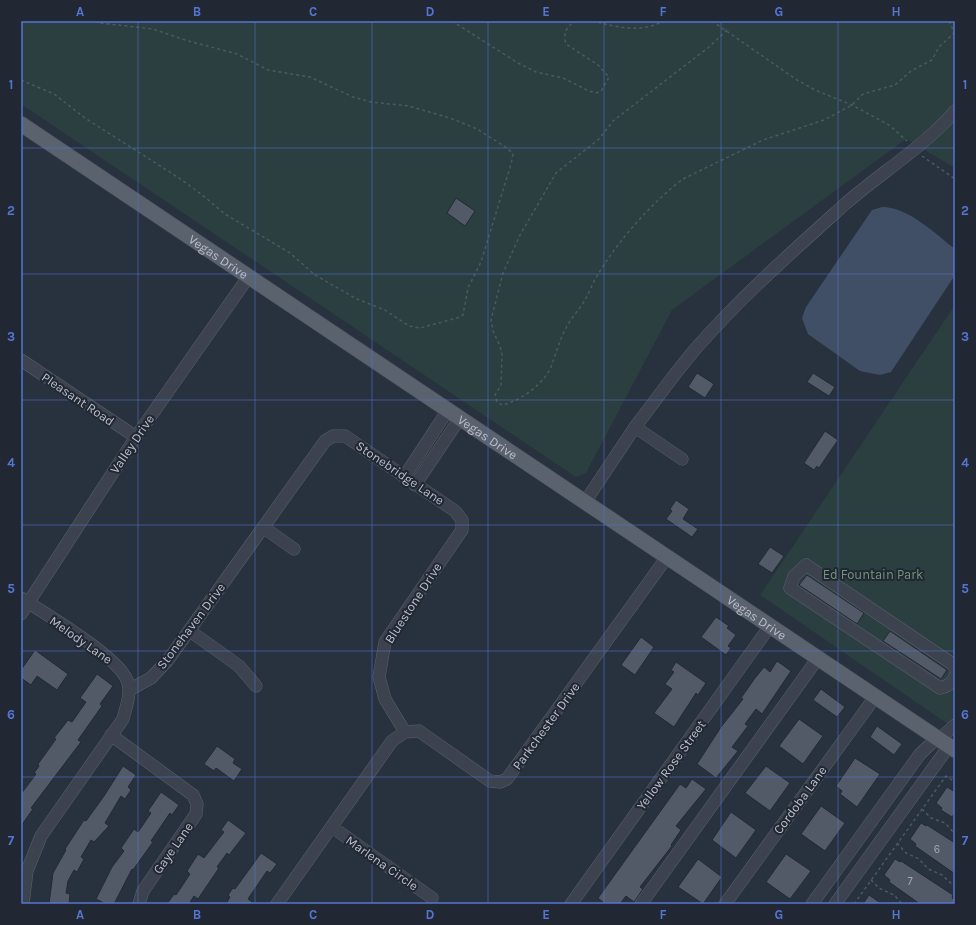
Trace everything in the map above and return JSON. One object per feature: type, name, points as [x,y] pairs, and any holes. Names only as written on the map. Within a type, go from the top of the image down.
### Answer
[{"type":"main road","name":"Vegas Drive","points":[[21,124],[952,748]]},
{"type":"street","points":[[585,502],[635,427],[697,347],[724,318],[791,253],[846,203],[915,149],[955,111]]},
{"type":"street","name":"Valley Drive","points":[[21,614],[24,600],[249,276]]},
{"type":"street","name":"Pleasant Road","points":[[21,360],[136,437]]},
{"type":"street","points":[[404,477],[454,414]]},
{"type":"street","points":[[416,485],[454,414]]},
{"type":"street","points":[[635,427],[682,459]]},
{"type":"street","name":"Stonebridge Lane","points":[[333,436],[345,436],[456,511],[462,520]]},
{"type":"street","name":"Stonehaven Drive","points":[[129,690],[150,678],[168,660],[325,441],[333,436]]},
{"type":"street","name":"Bluestone Drive","points":[[405,732],[385,699],[379,677],[385,642],[462,530],[462,520]]},
{"type":"street","points":[[263,527],[294,549]]},
{"type":"street","name":"Parkchester Drive","points":[[405,732],[419,731],[490,781],[500,782],[507,779],[667,557]]},
{"type":"street","points":[[954,679],[944,687],[940,688],[790,588],[794,576],[806,565],[954,665],[955,668]]},
{"type":"street","name":"Melody Lane","points":[[24,600],[98,650],[122,670],[128,682],[129,690]]},
{"type":"street","name":"Yellow Rose Street","points":[[571,904],[770,626]]},
{"type":"street","points":[[190,631],[239,666],[256,686]]},
{"type":"street","points":[[641,904],[818,658]]},
{"type":"street","points":[[23,904],[27,871],[41,836],[123,719],[129,697],[129,690]]},
{"type":"street","name":"Cordoba Lane","points":[[725,904],[875,697]]},
{"type":"street","points":[[812,904],[920,754],[937,738],[944,735],[955,725]]},
{"type":"street","points":[[277,904],[392,740],[405,732]]},
{"type":"street","name":"Gaye Lane","points":[[111,735],[194,795],[197,804],[196,814],[143,891],[139,904]]},
{"type":"street","points":[[835,904],[952,748]]},
{"type":"street","name":"Marlena Circle","points":[[332,827],[432,898]]},
{"type":"path","points":[[21,80],[54,94],[85,118],[179,178],[225,214],[290,253],[314,275],[357,299],[385,310],[409,326],[420,328],[463,315],[468,288],[481,262],[511,164],[513,154],[507,148],[477,130],[450,118],[410,106],[353,97],[310,77],[268,70],[237,54],[185,40],[153,29],[100,23],[95,21]]},
{"type":"path","points":[[452,21],[536,72],[563,78],[596,93],[601,91],[609,77],[598,65],[566,44],[564,37],[566,30],[576,21]]},
{"type":"path","points":[[592,21],[636,30],[656,25],[664,21]]},
{"type":"path","points":[[712,21],[797,80],[815,90],[852,104],[888,125],[901,134],[926,160],[955,179]]},
{"type":"path","points":[[726,30],[703,52],[613,121],[599,138],[556,173],[520,235],[506,266],[495,302],[492,320],[493,331],[500,346],[502,355],[501,385],[495,395],[497,402],[502,405],[511,403],[537,386],[550,369],[559,340],[567,325],[585,301],[596,277],[617,246],[672,187],[683,179],[763,140],[824,120],[852,104],[863,94],[895,85],[911,71],[928,63],[935,56],[939,47],[954,33],[949,21]]},
{"type":"path","points":[[854,904],[946,776],[955,782]]},
{"type":"path","points":[[922,809],[931,818],[945,823],[955,834]]},
{"type":"path","points":[[897,843],[906,853],[919,859],[928,869],[942,875],[955,887]]},
{"type":"path","points":[[871,880],[879,888],[894,895],[902,904]]},
{"type":"green space","points":[[21,21],[955,21],[955,168],[906,139],[672,310],[586,473],[576,477],[21,104]]},
{"type":"green space","name":"Ed Fountain Park","points":[[955,305],[955,729],[760,595]]},
{"type":"water","points":[[882,207],[902,211],[912,216],[955,249],[955,275],[891,372],[880,375],[860,371],[808,334],[802,318],[806,307],[872,210]]},
{"type":"building","points":[[456,198],[475,211],[465,226],[447,213]]},
{"type":"building","points":[[697,373],[714,384],[705,398],[688,387]]},
{"type":"building","points":[[813,373],[835,387],[829,396],[807,382]]},
{"type":"building","points":[[825,431],[838,440],[819,468],[817,466],[814,470],[804,463]]},
{"type":"building","points":[[676,500],[689,509],[683,519],[698,529],[692,537],[666,519],[672,511],[670,509]]},
{"type":"building","points":[[770,547],[784,556],[772,573],[758,564]]},
{"type":"building","points":[[807,575],[864,613],[857,624],[799,585]]},
{"type":"building","points":[[716,617],[729,626],[727,628],[736,635],[728,646],[731,648],[726,655],[701,637]]},
{"type":"building","points":[[890,631],[947,670],[941,679],[883,641]]},
{"type":"building","points":[[641,637],[654,647],[635,675],[621,665]]},
{"type":"building","points":[[35,650],[68,674],[57,690],[37,676],[31,685],[21,678],[21,670]]},
{"type":"building","points":[[777,661],[791,671],[762,714],[756,709],[745,724],[748,726],[732,747],[738,751],[716,778],[697,764],[721,727],[743,699],[741,698],[755,678],[764,667],[770,672]]},
{"type":"building","points":[[676,662],[706,683],[698,695],[696,693],[674,727],[654,713],[672,689],[665,684],[674,672],[671,670]]},
{"type":"building","points":[[97,674],[113,686],[100,704],[102,706],[78,740],[81,742],[31,808],[33,809],[21,826],[21,794],[36,774],[34,773],[39,766],[38,764],[56,739],[54,738],[68,720],[72,722],[86,702],[80,698]]},
{"type":"building","points":[[821,689],[845,707],[837,717],[813,700]]},
{"type":"building","points":[[799,719],[823,736],[803,764],[779,746]]},
{"type":"building","points":[[877,726],[902,744],[894,755],[870,737]]},
{"type":"building","points":[[217,746],[235,759],[233,763],[242,769],[234,781],[216,768],[214,771],[204,764]]},
{"type":"building","points":[[855,758],[880,774],[857,807],[840,794],[842,791],[836,786]]},
{"type":"building","points":[[123,766],[136,775],[128,787],[131,790],[125,799],[121,796],[105,823],[109,826],[94,842],[91,840],[81,857],[84,859],[77,872],[74,870],[68,881],[66,893],[70,894],[69,904],[49,904],[53,873],[66,850],[65,849],[84,820],[86,821],[104,796]]},
{"type":"building","points":[[766,766],[790,783],[770,811],[745,793]]},
{"type":"building","points":[[692,779],[706,789],[676,826],[681,830],[671,845],[672,846],[640,887],[643,889],[634,902],[626,896],[620,904],[605,904],[598,898],[680,784],[686,788]]},
{"type":"building","points":[[947,787],[955,792],[955,813],[952,817],[941,810],[942,808],[936,803]]},
{"type":"building","points":[[161,792],[179,805],[172,815],[170,813],[151,841],[153,842],[133,870],[132,869],[114,904],[106,904],[96,899],[112,867],[124,851],[121,848],[134,829],[138,832],[151,813],[148,811]]},
{"type":"building","points":[[821,806],[845,823],[825,851],[801,834]]},
{"type":"building","points":[[731,812],[756,830],[736,858],[712,840]]},
{"type":"building","points":[[228,820],[246,833],[229,855],[227,853],[217,867],[219,868],[198,899],[194,896],[189,904],[167,904],[174,894],[176,895],[190,874],[187,871],[198,854],[204,858],[224,832],[221,830]]},
{"type":"building","points":[[921,823],[926,826],[927,825],[955,843],[955,874],[915,846],[916,844],[910,839]]},
{"type":"building","points":[[261,853],[277,864],[270,873],[267,871],[248,899],[255,904],[226,904],[230,897],[228,895],[233,888],[235,889]]},
{"type":"building","points":[[786,854],[811,871],[790,899],[766,882]]},
{"type":"building","points":[[698,859],[722,877],[703,904],[678,887]]},
{"type":"building","points":[[895,859],[900,862],[901,861],[953,895],[952,898],[955,900],[955,904],[920,904],[889,882],[890,880],[884,875]]},
{"type":"building","points":[[869,895],[882,904],[863,904]]}]
